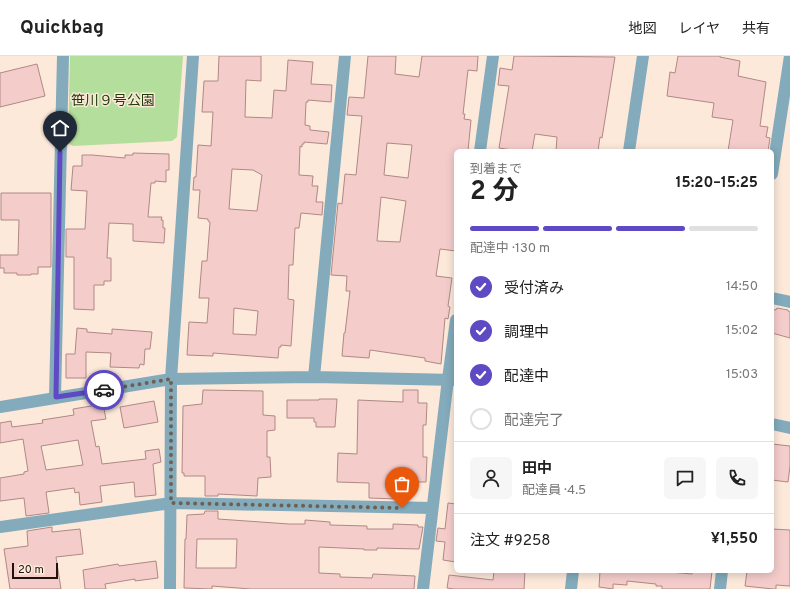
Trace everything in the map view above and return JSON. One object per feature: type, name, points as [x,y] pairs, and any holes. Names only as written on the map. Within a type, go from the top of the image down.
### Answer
[{"type":"street","points":[[56,397],[63,56]]},
{"type":"street","points":[[170,589],[171,379],[193,56]]},
{"type":"street","points":[[314,377],[345,56]]},
{"type":"street","points":[[480,149],[493,56]]},
{"type":"street","points":[[629,149],[643,56]]},
{"type":"street","points":[[774,161],[790,56]]},
{"type":"street","points":[[774,298],[790,302]]},
{"type":"street","points":[[423,589],[432,508],[452,380],[454,350]]},
{"type":"street","points":[[0,407],[171,379],[314,377],[452,380]]},
{"type":"street","points":[[774,424],[790,428]]},
{"type":"street","points":[[0,527],[171,503],[432,508]]},
{"type":"street","points":[[571,589],[573,573]]},
{"type":"street","points":[[720,589],[722,573]]},
{"type":"green space","name":"笹川９号公園","points":[[70,56],[183,56],[177,137],[172,141],[73,146],[68,143]]},
{"type":"building","points":[[219,56],[261,56],[261,81],[246,80],[245,117],[272,118],[274,90],[286,91],[288,60],[313,62],[311,84],[332,85],[331,102],[308,100],[308,102],[306,102],[305,125],[310,126],[310,130],[329,132],[327,144],[304,142],[302,147],[300,146],[299,175],[313,176],[312,186],[318,186],[316,202],[323,202],[322,215],[301,213],[299,228],[295,228],[293,265],[289,265],[288,299],[294,300],[291,346],[281,345],[281,347],[279,347],[278,358],[213,353],[213,356],[187,355],[189,322],[207,323],[209,298],[199,298],[202,261],[207,261],[210,222],[208,219],[198,218],[200,190],[193,190],[194,177],[196,177],[198,145],[211,146],[213,112],[202,112],[204,81],[218,81]],"holes":[[[232,169],[253,170],[262,175],[257,211],[229,209]],[[234,308],[258,311],[256,335],[233,334]]]},
{"type":"building","points":[[368,56],[396,56],[395,74],[419,77],[422,56],[478,56],[477,71],[468,70],[463,114],[465,114],[464,119],[471,120],[468,149],[454,149],[454,251],[440,249],[436,276],[452,278],[448,306],[450,307],[448,319],[445,318],[441,364],[425,361],[425,358],[370,350],[369,358],[342,356],[350,291],[346,291],[347,276],[331,275],[338,203],[342,204],[345,174],[356,175],[362,116],[347,115],[349,97],[364,98]],"holes":[[[387,143],[412,145],[408,178],[384,175]],[[381,197],[406,201],[400,242],[377,241]]]},
{"type":"building","points":[[514,56],[615,57],[602,138],[600,137],[598,149],[556,149],[557,137],[535,134],[532,149],[499,148],[509,86],[498,85],[500,68],[512,70]]},
{"type":"building","points":[[678,56],[720,56],[740,61],[738,76],[766,82],[760,126],[768,127],[766,137],[770,138],[768,149],[728,149],[733,120],[712,117],[714,103],[667,96],[670,72],[675,73]]},
{"type":"building","points":[[37,64],[45,96],[0,107],[0,73]]},
{"type":"building","points":[[133,153],[169,154],[169,170],[166,170],[166,182],[155,181],[155,183],[151,183],[148,217],[162,217],[161,220],[163,220],[163,228],[165,228],[164,243],[133,241],[133,224],[109,223],[107,258],[111,258],[111,281],[104,281],[104,285],[94,285],[94,310],[74,309],[74,257],[66,257],[66,229],[85,229],[87,191],[71,190],[73,166],[82,166],[82,155],[125,158],[125,155],[133,155]]},
{"type":"building","points":[[1,193],[51,193],[51,267],[38,267],[38,274],[31,275],[4,273],[4,268],[0,268],[0,255],[18,255],[19,220],[1,220]]},
{"type":"building","points":[[777,308],[788,310],[790,312],[790,338],[774,334],[774,310],[776,310]]},
{"type":"building","points":[[77,328],[87,329],[87,332],[112,334],[112,329],[152,332],[150,349],[145,349],[144,365],[140,364],[139,368],[110,367],[111,353],[86,352],[86,378],[66,378],[66,354],[75,354]]},
{"type":"building","points":[[203,390],[263,391],[263,415],[275,416],[275,430],[267,431],[267,457],[270,457],[271,477],[258,478],[257,496],[218,494],[218,496],[205,496],[205,476],[184,476],[184,473],[182,473],[183,406],[202,404]]},
{"type":"building","points":[[403,390],[418,390],[418,403],[427,403],[426,425],[423,425],[423,457],[427,457],[426,482],[397,482],[397,499],[369,498],[369,483],[337,482],[338,453],[357,454],[358,400],[403,402]]},
{"type":"building","points":[[337,399],[335,427],[316,427],[314,418],[287,418],[287,400]]},
{"type":"building","points":[[154,401],[158,422],[124,428],[120,407]]},
{"type":"building","points":[[103,404],[106,419],[91,421],[96,447],[99,446],[102,464],[146,459],[145,451],[159,449],[161,462],[153,464],[156,495],[135,497],[134,482],[100,486],[102,502],[80,505],[79,492],[75,493],[74,488],[46,492],[49,513],[26,516],[24,498],[0,501],[0,478],[24,474],[24,472],[28,471],[23,439],[0,443],[0,423],[11,421],[12,427],[43,423],[42,420],[74,415],[73,409]],"holes":[[[78,440],[83,465],[46,470],[41,446]]]},
{"type":"building","points":[[774,444],[790,446],[788,482],[774,480]]},
{"type":"building","points":[[448,503],[454,504],[454,562],[443,560],[445,542],[436,541],[438,528],[445,529]]},
{"type":"building","points":[[205,511],[218,511],[218,519],[289,524],[305,524],[305,520],[330,522],[330,525],[367,526],[367,529],[393,529],[393,524],[418,525],[418,527],[423,527],[419,549],[377,548],[377,550],[364,550],[319,547],[319,573],[340,574],[340,577],[372,578],[373,574],[415,576],[414,589],[251,589],[212,586],[212,589],[184,588],[187,515],[204,514]],"holes":[[[197,539],[237,539],[236,568],[196,568]]]},
{"type":"building","points":[[52,527],[52,532],[80,529],[83,554],[56,557],[61,589],[10,589],[4,549],[28,546],[27,531]]},
{"type":"building","points":[[774,529],[790,530],[790,586],[776,585],[776,589],[773,589],[745,586],[747,573],[774,573]]},
{"type":"building","points":[[156,561],[158,578],[135,581],[135,579],[105,584],[106,589],[85,589],[83,570],[118,564],[119,566]]},
{"type":"building","points":[[494,573],[525,573],[524,589],[447,588],[449,575],[493,580]]},
{"type":"building","points":[[600,573],[712,573],[710,589],[662,589],[662,586],[656,586],[656,584],[627,581],[627,585],[613,584],[613,589],[599,587]]},
{"type":"way so far","points":[[104,390],[171,379],[171,503],[402,508]]},
{"type":"route","points":[[60,152],[56,397],[104,390]]}]
